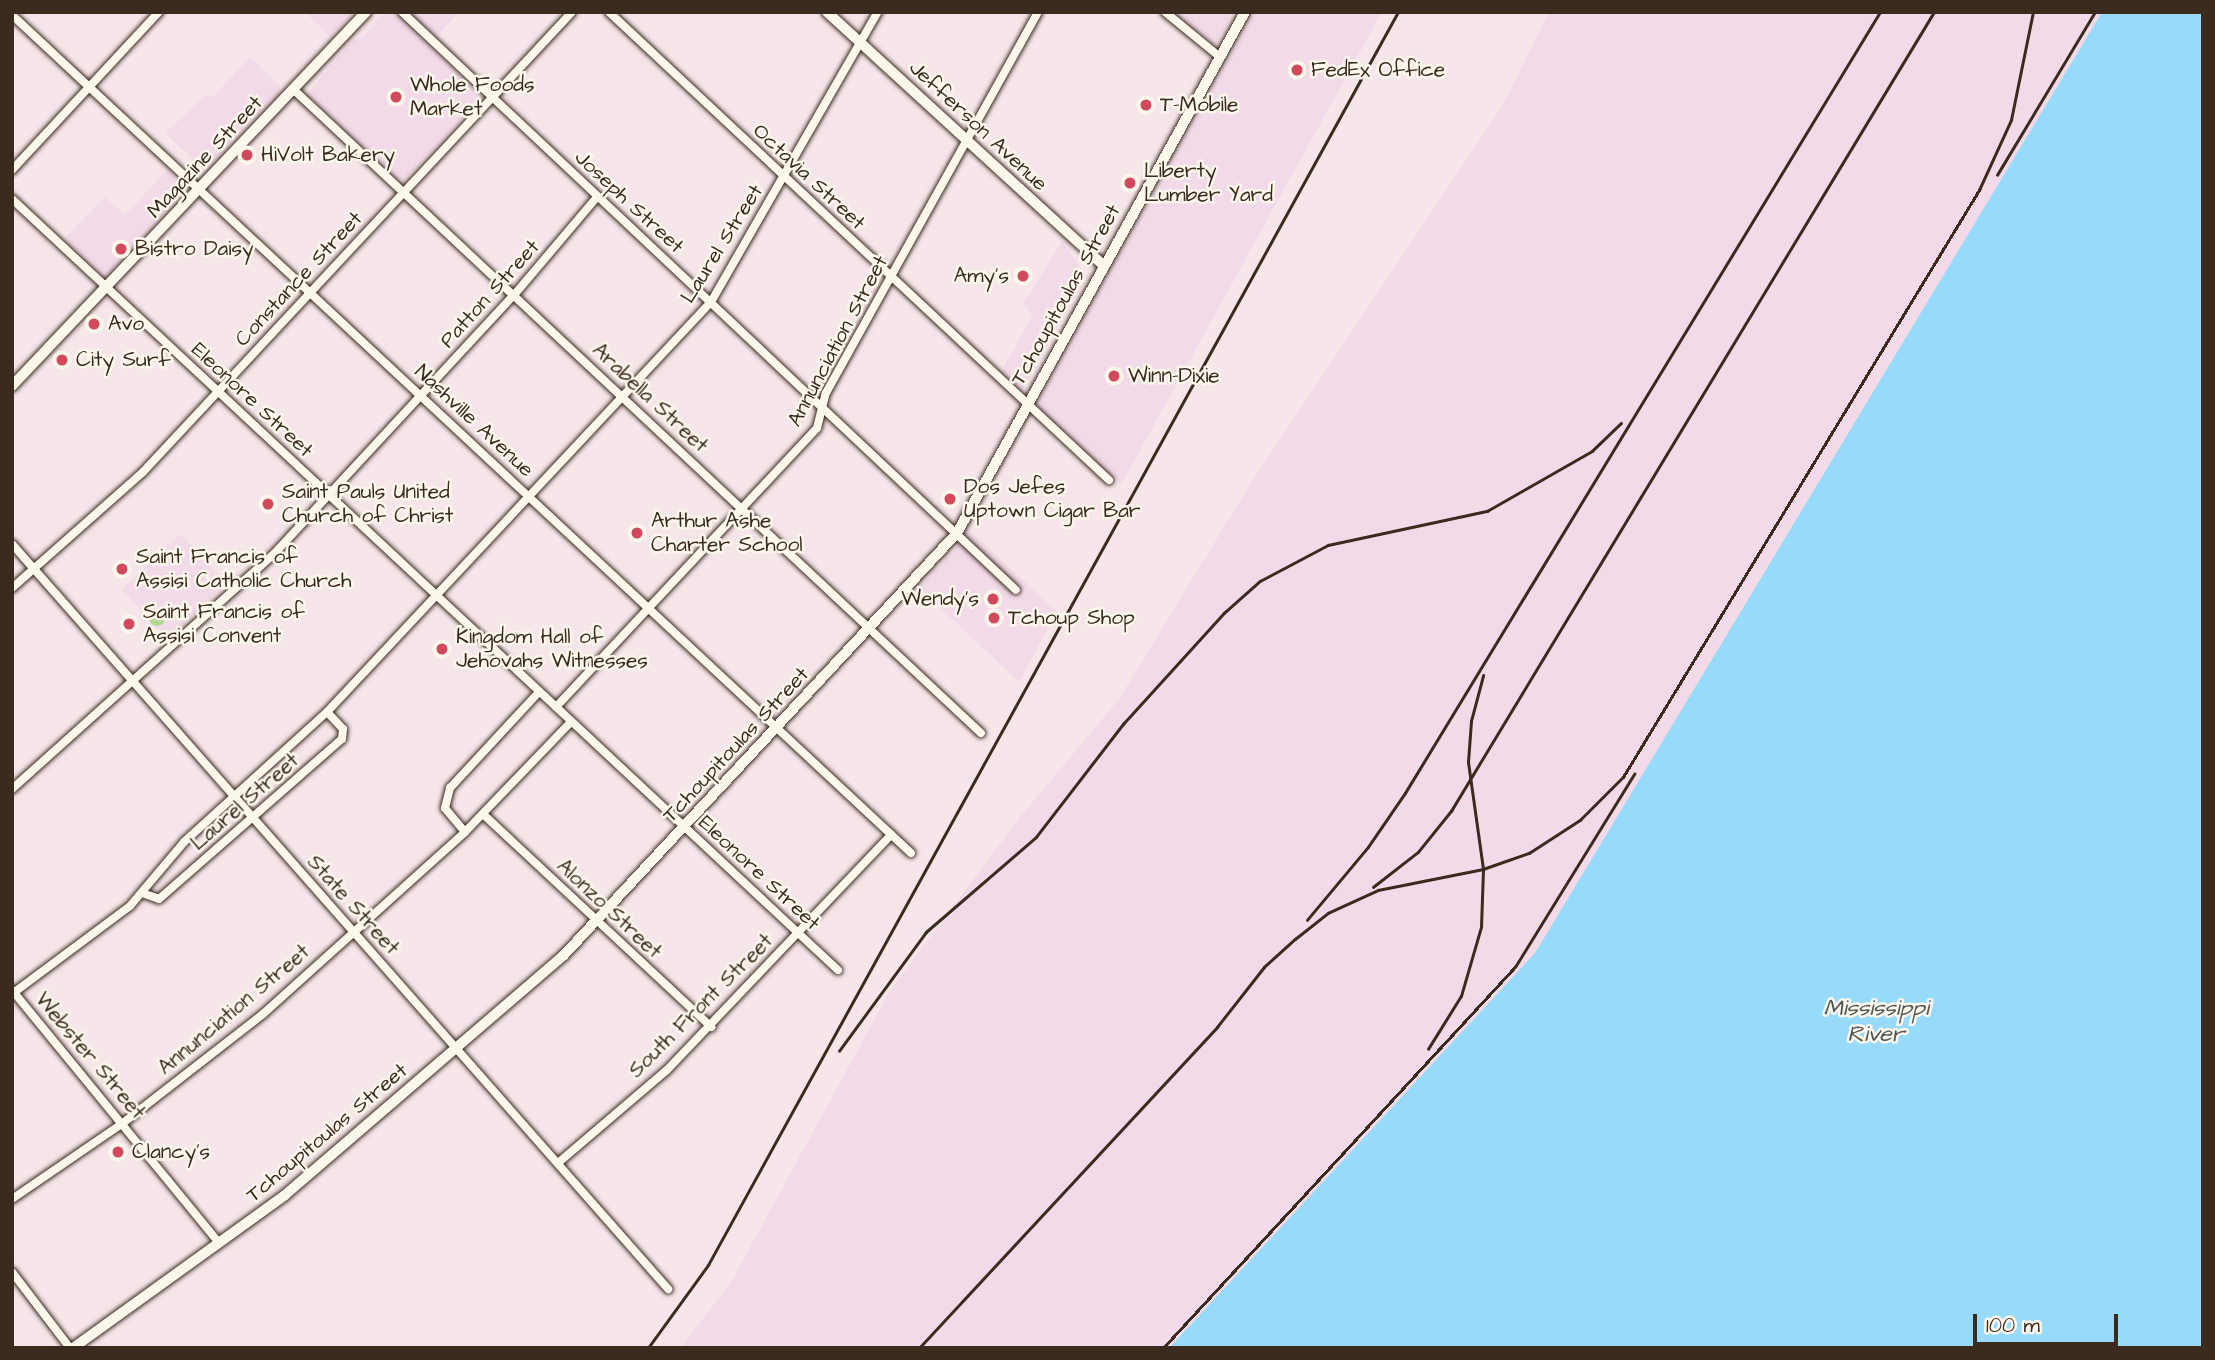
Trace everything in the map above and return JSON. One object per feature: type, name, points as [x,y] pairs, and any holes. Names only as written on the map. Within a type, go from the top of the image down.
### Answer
[{"type":"street","points":[[12,170],[159,12]]},
{"type":"street","name":"Magazine Street","points":[[12,387],[108,289],[366,12]]},
{"type":"street","name":"Joseph Street","points":[[402,12],[1016,590]]},
{"type":"street","name":"Constance Street","points":[[12,588],[143,472],[572,12]]},
{"type":"street","name":"Octavia Street","points":[[609,12],[1109,480]]},
{"type":"street","name":"Jefferson Avenue","points":[[827,12],[1104,266]]},
{"type":"street","name":"Laurel Street","points":[[13,992],[61,961],[142,893],[184,842],[327,712],[438,598],[711,302],[878,12]]},
{"type":"street","name":"Annunciation Street","points":[[556,707],[817,428],[822,406],[1038,12]]},
{"type":"street","points":[[1165,12],[1220,57]]},
{"type":"street","name":"Tchoupitoulas Street","points":[[71,1348],[285,1195],[457,1049],[597,923],[957,533],[1245,12]]},
{"type":"street","name":"Nashville Avenue","points":[[12,15],[201,188],[911,853]]},
{"type":"street","name":"Arabella Street","points":[[294,90],[981,733]]},
{"type":"street","name":"Patton Street","points":[[12,789],[223,603],[328,495],[515,294],[597,197]]},
{"type":"street","name":"Eleonore Street","points":[[12,199],[838,970]]},
{"type":"street","name":"State Street","points":[[12,544],[668,1289]]},
{"type":"street","points":[[465,832],[445,808],[450,788],[539,692]]},
{"type":"street","name":"Laurel Street","points":[[142,893],[159,899],[342,739],[343,729],[327,712]]},
{"type":"street","name":"Annunciation Street","points":[[12,1199],[123,1123],[262,1014],[484,815],[571,722]]},
{"type":"street","name":"Alonzo Street","points":[[484,815],[711,1027]]},
{"type":"street","name":"South Front Street","points":[[558,1163],[711,1027],[891,835]]},
{"type":"street","name":"Webster Street","points":[[13,992],[219,1243]]},
{"type":"street","points":[[12,1272],[71,1348]]},
{"type":"shaded area","points":[[305,12],[355,12],[330,36]]},
{"type":"shaded area","name":"Whole Foods Market","points":[[384,12],[391,12],[474,88],[480,100],[404,180],[393,177],[307,94],[353,40],[363,37]]},
{"type":"shaded area","points":[[408,12],[459,12],[436,37]]},
{"type":"shaded area","points":[[1174,12],[1234,12],[1215,45]]},
{"type":"shaded area","points":[[1255,12],[1382,12],[1121,485],[1036,406]]},
{"type":"shaded area","points":[[1549,12],[2102,12],[1535,953],[1169,1348],[680,1348],[730,1284],[891,989],[1021,816],[1119,699],[1252,481],[1504,103]]},
{"type":"shaded area","points":[[250,57],[280,86],[279,92],[204,170],[165,133],[206,95],[214,96]]},
{"type":"shaded area","points":[[168,169],[185,192],[104,277],[65,238],[105,197],[125,215]]},
{"type":"shaded area","points":[[1062,241],[1086,276],[1022,392],[1000,374],[1033,314],[1023,304]]},
{"type":"shaded area","points":[[968,529],[1057,612],[1019,682],[919,588],[960,544]]},
{"type":"shaded area","points":[[181,534],[227,583],[167,638],[122,589]]},
{"type":"green space","points":[[157,610],[163,612],[163,624],[157,626],[151,624],[149,618],[151,612]]},
{"type":"water","name":"Mississippi River","points":[[2102,12],[2203,12],[2203,1348],[1169,1348],[1535,953]]},
{"type":"railway","points":[[648,1348],[708,1265],[1398,12]]},
{"type":"railway","points":[[1307,920],[1368,847],[1405,793],[1880,12]]},
{"type":"railway","points":[[1373,887],[1418,852],[1451,811],[1934,12]]},
{"type":"railway","points":[[919,1348],[1217,1027],[1264,967],[1295,939],[1328,913],[1378,890],[1483,869],[1529,853],[1580,820],[1623,777],[1979,190],[2011,120],[2033,12]]},
{"type":"railway","points":[[1997,175],[2095,12]]},
{"type":"railway","points":[[839,1051],[926,932],[1036,837],[1123,724],[1224,613],[1260,581],[1328,545],[1487,511],[1592,451],[1621,423]]},
{"type":"railway","points":[[1428,1049],[1461,996],[1481,927],[1483,869],[1468,762],[1471,721],[1483,676]]},
{"type":"railway","points":[[1163,1348],[1515,967],[1634,774]]},
{"type":"place","name":"FedEx Office","points":[[1297,70]]},
{"type":"place","name":"Whole Foods Market","points":[[396,97]]},
{"type":"place","name":"T-Mobile","points":[[1146,105]]},
{"type":"place","name":"HiVolt Bakery","points":[[247,155]]},
{"type":"place","name":"Liberty Lumber Yard","points":[[1130,183]]},
{"type":"place","name":"Bistro Daisy","points":[[121,249]]},
{"type":"place","name":"Amy's","points":[[1023,276]]},
{"type":"place","name":"Avo","points":[[94,324]]},
{"type":"place","name":"City Surf","points":[[62,360]]},
{"type":"place","name":"Winn-Dixie","points":[[1114,376]]},
{"type":"place","name":"Dos Jefes Uptown Cigar Bar","points":[[950,499]]},
{"type":"place","name":"Saint Pauls United Church of Christ","points":[[268,504]]},
{"type":"place","name":"Arthur Ashe Charter School","points":[[637,533]]},
{"type":"place","name":"Saint Francis of Assisi Catholic Church","points":[[122,569]]},
{"type":"place","name":"Wendy's","points":[[993,599]]},
{"type":"place","name":"Tchoup Shop","points":[[994,618]]},
{"type":"place","name":"Saint Francis of Assisi Convent","points":[[129,624]]},
{"type":"place","name":"Kingdom Hall of Jehovahs Witnesses","points":[[442,649]]},
{"type":"place","name":"Clancy's","points":[[118,1152]]}]
